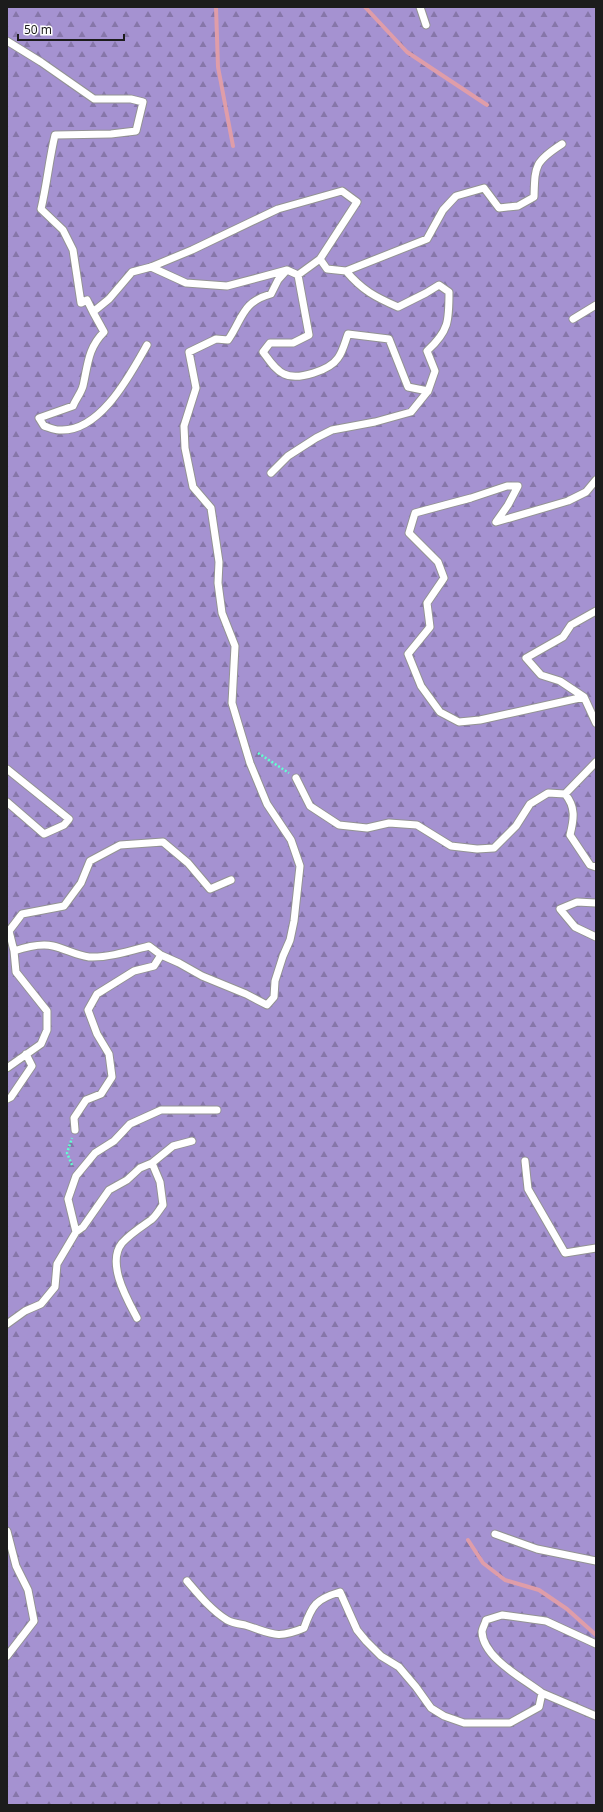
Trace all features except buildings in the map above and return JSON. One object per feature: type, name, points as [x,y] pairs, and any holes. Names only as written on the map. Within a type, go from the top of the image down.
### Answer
[{"type":"lane","points":[[420,7],[426,25]]},
{"type":"lane","points":[[7,41],[42,62],[94,99],[132,99],[143,102],[136,131],[111,134],[56,135],[48,168],[41,209],[63,230],[73,250],[81,302],[87,300],[104,332],[95,341],[86,366],[82,388],[73,406],[39,418],[44,426],[59,430],[79,426],[96,416],[116,398],[146,345]]},
{"type":"lane","points":[[320,259],[327,269],[346,271],[427,239],[443,210],[456,196],[484,188],[499,208],[518,206],[534,197],[535,168],[547,154],[562,144]]},
{"type":"lane","points":[[93,312],[109,300],[132,272],[192,250],[278,209],[342,191],[357,202],[320,259],[298,275]]},
{"type":"lane","points":[[151,266],[186,283],[227,286],[287,270],[298,275]]},
{"type":"lane","points":[[14,951],[33,946],[53,946],[70,953],[90,957],[114,954],[149,946],[161,956],[267,1005],[274,997],[275,981],[290,940],[294,921],[300,866],[291,840],[267,804],[250,763],[232,703],[235,646],[222,613],[218,584],[219,562],[211,508],[193,488],[185,448],[184,426],[196,388],[189,352],[216,339],[228,340],[236,328],[246,307],[260,298],[271,294],[278,280],[287,270]]},
{"type":"lane","points":[[271,473],[288,456],[316,438],[332,430],[376,422],[411,412],[428,391],[435,370],[427,351],[440,339],[449,319],[449,292],[439,285],[398,307],[381,300],[358,285],[346,271]]},
{"type":"lane","points":[[298,275],[309,335],[293,343],[270,343],[263,352],[271,363],[284,375],[302,377],[322,370],[338,358],[348,334],[389,339],[408,387],[428,391]]},
{"type":"lane","points":[[573,319],[596,305]]},
{"type":"lane","points":[[584,698],[487,718],[459,722],[440,712],[421,686],[408,654],[430,627],[427,603],[444,578],[438,562],[409,533],[415,513],[471,498],[507,486],[518,486],[508,505],[496,522],[568,501],[586,492],[596,480]]},
{"type":"lane","points":[[596,611],[571,625],[563,637],[526,658],[541,675],[560,681],[584,698],[596,723]]},
{"type":"lane","points":[[566,794],[596,762]]},
{"type":"lane","points":[[7,769],[69,819],[64,825],[44,834],[7,802]]},
{"type":"lane","points":[[296,778],[310,806],[339,825],[367,828],[389,823],[417,825],[451,846],[477,849],[494,848],[516,826],[530,804],[548,793],[566,794]]},
{"type":"lane","points":[[566,794],[571,801],[574,818],[570,835],[590,865],[596,867]]},
{"type":"lane","points":[[7,1068],[41,1044],[47,1030],[47,1011],[16,972],[14,951],[9,930],[22,914],[64,906],[81,883],[90,861],[120,845],[163,842],[188,863],[210,888],[231,880]]},
{"type":"lane","points":[[596,903],[577,902],[560,909],[575,927],[596,937]]},
{"type":"lane","points":[[75,1130],[74,1118],[86,1100],[101,1094],[112,1077],[109,1054],[97,1034],[88,1010],[97,994],[134,971],[154,966],[161,956]]},
{"type":"lane","points":[[7,1099],[32,1066],[26,1054]]},
{"type":"lane","points":[[76,1232],[68,1198],[76,1176],[95,1153],[114,1141],[130,1124],[161,1110],[217,1110]]},
{"type":"lane","points":[[7,1324],[25,1311],[41,1304],[55,1287],[57,1264],[76,1232],[83,1227],[109,1190],[126,1180],[140,1168],[152,1163],[173,1146],[192,1141]]},
{"type":"lane","points":[[525,1161],[528,1189],[565,1253],[596,1248]]},
{"type":"lane","points":[[137,1318],[125,1296],[118,1276],[115,1258],[121,1244],[152,1218],[163,1205],[160,1182],[152,1163]]},
{"type":"lane","points":[[7,1531],[16,1566],[28,1590],[34,1621],[7,1656]]},
{"type":"lane","points":[[495,1534],[537,1549],[570,1554],[596,1561]]},
{"type":"lane","points":[[187,1581],[206,1603],[228,1621],[262,1632],[278,1635],[289,1635],[304,1628],[308,1615],[315,1603],[326,1596],[340,1592],[357,1630],[366,1641],[381,1656],[399,1667],[431,1708],[444,1716],[464,1724],[510,1723],[539,1707],[542,1693]]},
{"type":"lane","points":[[595,1644],[546,1621],[502,1615],[486,1620],[482,1632],[487,1649],[509,1670],[542,1693],[596,1716]]},
{"type":"path","points":[[244,740],[258,753],[296,778]]},
{"type":"path","points":[[75,1130],[67,1153],[76,1176]]},
{"type":"green space","points":[[7,7],[596,7],[596,1805],[7,1805]]},
{"type":"waterway","points":[[216,7],[218,67],[233,146]]},
{"type":"waterway","points":[[365,7],[407,52],[487,105]]},
{"type":"waterway","points":[[468,1540],[483,1563],[505,1580],[539,1590],[567,1609],[596,1635]]}]
